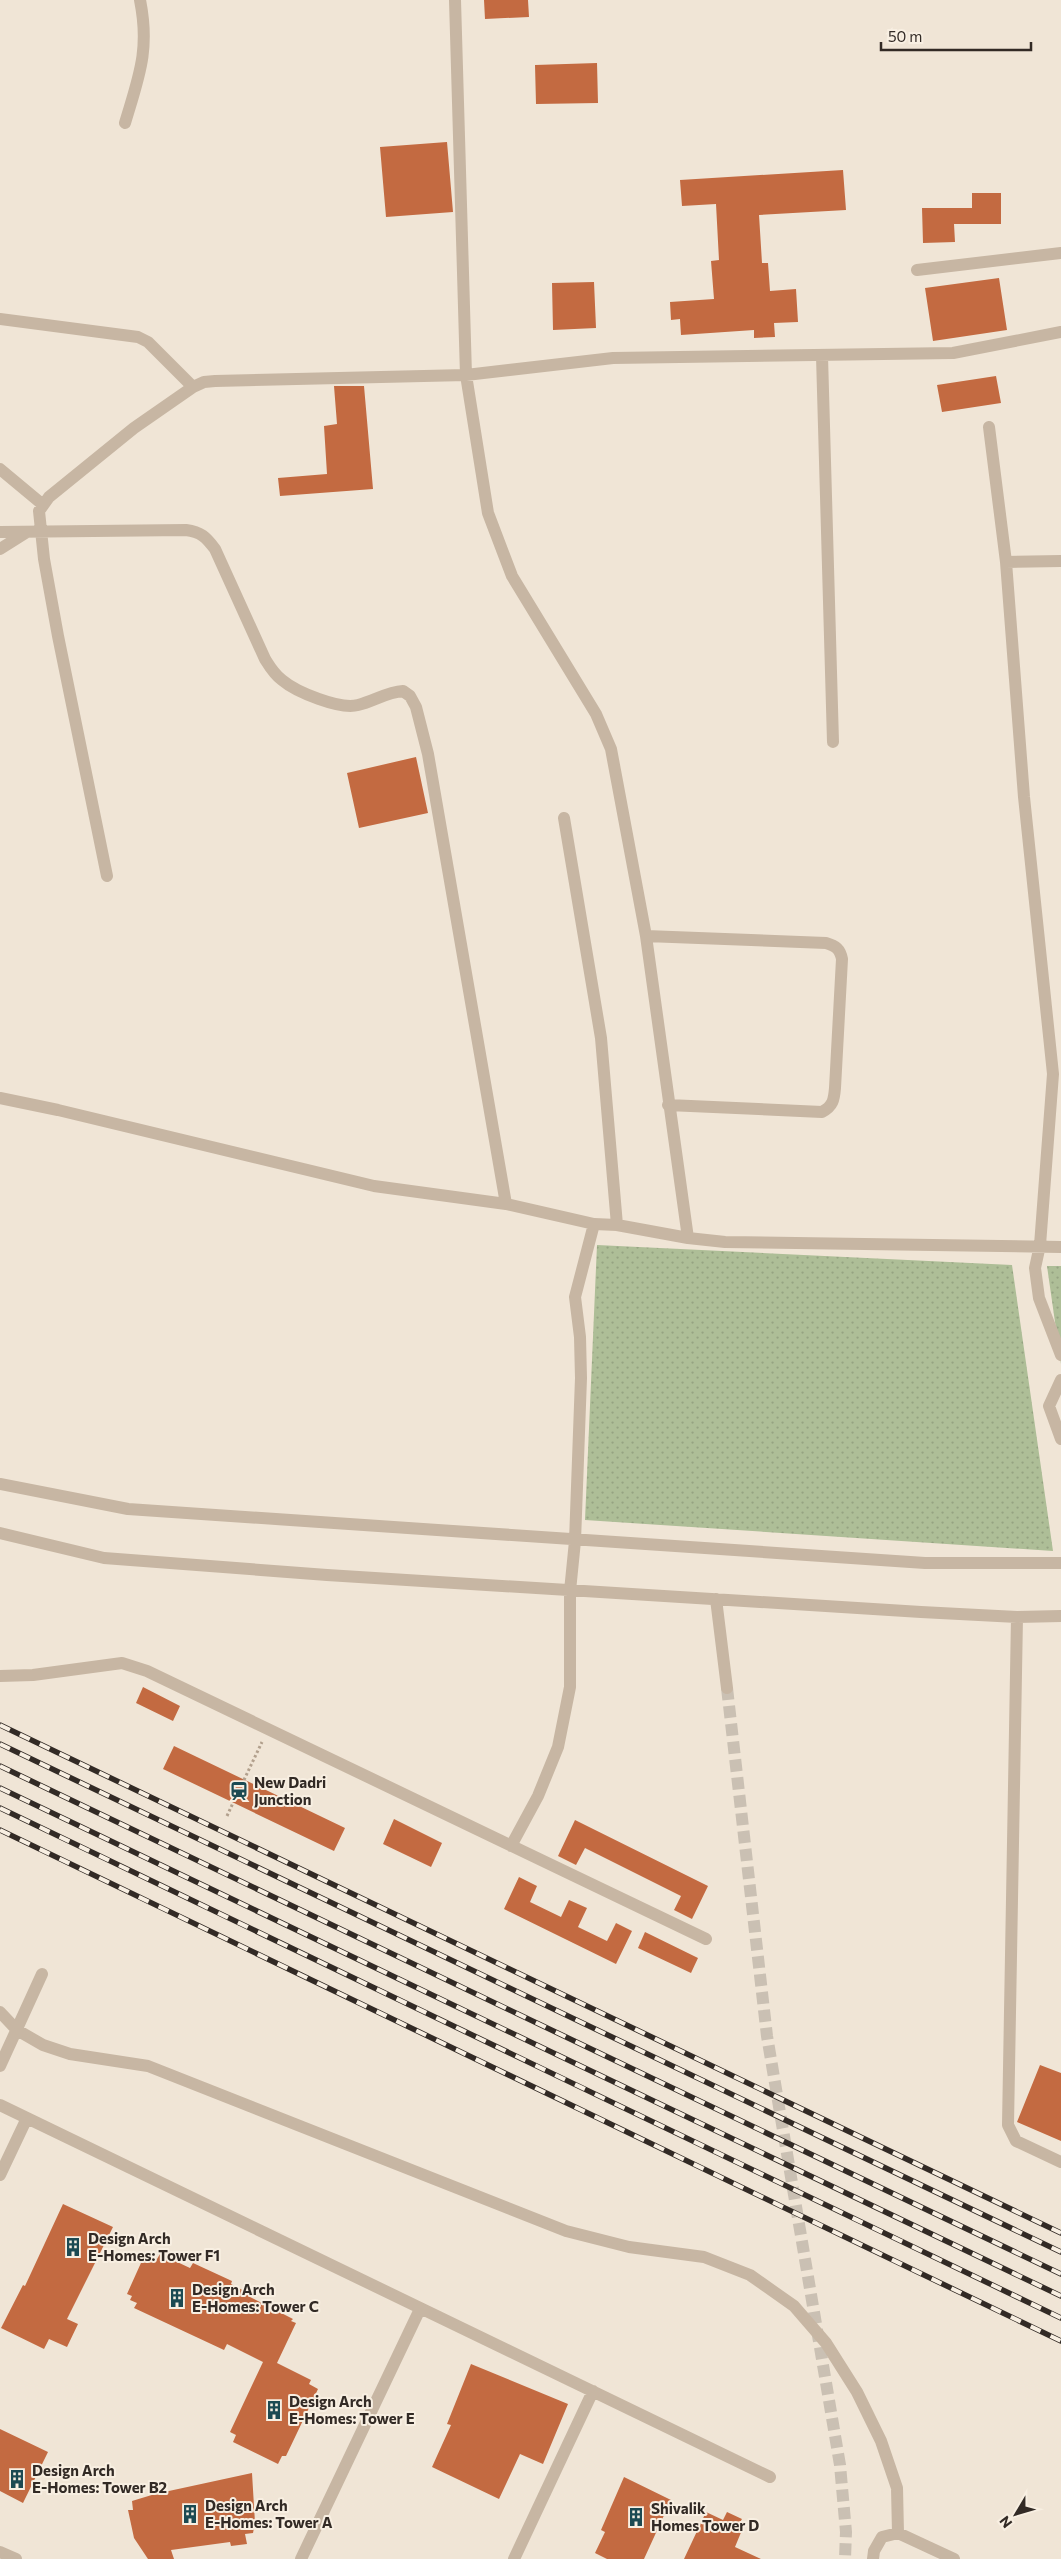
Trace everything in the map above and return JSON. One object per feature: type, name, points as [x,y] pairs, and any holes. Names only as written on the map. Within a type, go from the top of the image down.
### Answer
[{"type":"street","points":[[124,123],[144,53],[144,22],[140,0]]},
{"type":"street","points":[[455,0],[466,375],[488,513],[512,576],[596,714],[611,749],[646,936],[688,1238]]},
{"type":"street","points":[[917,270],[1061,253]]},
{"type":"street","points":[[0,319],[138,337],[148,342],[193,387]]},
{"type":"street","points":[[107,876],[58,636],[39,511],[42,504],[134,428],[193,387],[204,382],[215,381],[466,375],[613,358],[953,353],[1061,332]]},
{"type":"street","points":[[822,356],[827,474],[827,570],[833,742]]},
{"type":"street","points":[[989,427],[1006,562],[1024,797],[1053,1074],[1040,1245],[1035,1268],[1039,1298],[1061,1354]]},
{"type":"street","points":[[0,469],[42,504]]},
{"type":"street","points":[[0,532],[186,530],[199,532],[205,536],[215,549],[265,659],[273,673],[283,682],[335,704],[347,706],[358,705],[394,692],[403,691],[410,696],[422,725],[439,812],[506,1204]]},
{"type":"street","points":[[0,550],[27,532]]},
{"type":"street","points":[[1006,562],[1061,561]]},
{"type":"street","points":[[564,818],[601,1038],[617,1225]]},
{"type":"street","points":[[646,936],[826,942],[836,946],[840,951],[842,959],[834,1101],[829,1108],[822,1112],[668,1105]]},
{"type":"street","points":[[0,1098],[58,1110],[374,1186],[506,1204],[594,1224],[617,1225],[688,1238],[726,1242],[1040,1245],[1061,1247]]},
{"type":"street","points":[[511,1846],[538,1796],[558,1747],[570,1687],[570,1591],[575,1541],[581,1378],[580,1337],[575,1297],[594,1224]]},
{"type":"street","points":[[1061,1380],[1050,1406],[1061,1439]]},
{"type":"street","points":[[0,1484],[128,1509],[575,1541],[925,1563],[1061,1563]]},
{"type":"street","points":[[0,1533],[104,1558],[570,1591],[1017,1617],[1061,1616]]},
{"type":"street","points":[[716,1599],[727,1688]]},
{"type":"street","points":[[1017,1617],[1008,2125],[1016,2141],[1061,2162]]},
{"type":"street","points":[[0,1676],[33,1675],[122,1663],[146,1671],[706,1939]]},
{"type":"street","points":[[0,2066],[42,1974]]},
{"type":"street","points":[[0,2012],[17,2030],[43,2044],[70,2054],[148,2066],[566,2231],[629,2247],[704,2257],[750,2275],[794,2306],[826,2343],[857,2392],[881,2441],[897,2488],[898,2533]]},
{"type":"street","points":[[0,2105],[770,2477]]},
{"type":"street","points":[[0,2175],[27,2118]]},
{"type":"street","points":[[301,2559],[420,2309]]},
{"type":"street","points":[[514,2559],[593,2391]]},
{"type":"street","points":[[873,2559],[874,2551],[882,2537],[898,2533],[954,2559]]},
{"type":"street","points":[[0,2552],[16,2559]]},
{"type":"path","points":[[244,1780],[268,1730]]},
{"type":"path","points":[[227,1816],[233,1803]]},
{"type":"green space","points":[[597,1245],[1012,1265],[1053,1551],[585,1520]]},
{"type":"green space","points":[[1047,1266],[1061,1266],[1061,1364]]},
{"type":"building","points":[[484,0],[528,0],[529,17],[485,19]]},
{"type":"building","points":[[597,63],[598,103],[536,104],[535,65]]},
{"type":"building","points":[[447,142],[453,212],[386,217],[380,147]]},
{"type":"building","points":[[843,170],[846,210],[759,215],[762,263],[768,263],[770,291],[796,289],[798,322],[774,323],[775,337],[754,338],[754,330],[681,335],[680,319],[671,320],[670,302],[714,299],[711,261],[719,260],[716,204],[682,206],[680,180]]},
{"type":"building","points":[[972,193],[1001,193],[1001,224],[954,224],[955,242],[923,243],[922,208],[972,208]]},
{"type":"building","points":[[999,278],[1007,330],[933,341],[925,288]]},
{"type":"building","points":[[594,282],[596,328],[553,330],[552,283]]},
{"type":"building","points":[[996,376],[1001,403],[942,412],[937,385]]},
{"type":"building","points":[[334,386],[364,386],[373,489],[280,496],[278,478],[327,474],[324,426],[337,424]]},
{"type":"building","points":[[416,757],[428,813],[359,828],[347,773]]},
{"type":"building","points":[[143,1687],[180,1706],[173,1721],[136,1703]]},
{"type":"building","name":"New Dadri Junction","points":[[174,1746],[345,1828],[334,1851],[163,1769]]},
{"type":"building","points":[[394,1819],[442,1843],[431,1867],[383,1844]]},
{"type":"building","points":[[575,1820],[708,1886],[692,1919],[674,1910],[681,1896],[585,1848],[576,1865],[558,1856]]},
{"type":"building","points":[[519,1877],[537,1886],[530,1902],[561,1917],[569,1900],[587,1908],[578,1927],[607,1941],[616,1923],[632,1931],[616,1964],[504,1909]]},
{"type":"building","points":[[645,1932],[698,1958],[691,1973],[638,1948]]},
{"type":"building","points":[[1040,2065],[1061,2073],[1061,2141],[1017,2122]]},
{"type":"building","points":[[63,2204],[113,2227],[67,2319],[78,2324],[67,2347],[49,2339],[44,2349],[1,2328],[23,2285],[25,2286]]},
{"type":"building","points":[[145,2254],[157,2259],[160,2254],[190,2268],[193,2263],[232,2281],[231,2284],[250,2294],[248,2296],[293,2319],[291,2321],[296,2323],[277,2363],[311,2380],[309,2384],[318,2389],[286,2456],[282,2456],[278,2464],[233,2442],[236,2435],[230,2432],[263,2362],[227,2344],[224,2350],[134,2308],[137,2303],[130,2300],[132,2296],[127,2294]]},
{"type":"building","points":[[471,2364],[568,2404],[543,2464],[520,2454],[499,2499],[432,2467],[451,2425],[447,2424]]},
{"type":"building","name":"Design Arch E-Homes: Tower B2","points":[[0,2429],[48,2452],[23,2503],[0,2491]]},
{"type":"building","name":"Design Arch E-Homes: Tower A","points":[[252,2473],[255,2523],[253,2533],[245,2534],[247,2544],[231,2546],[230,2542],[171,2550],[174,2559],[148,2559],[134,2538],[128,2510],[133,2510],[132,2501],[155,2494]]},
{"type":"building","name":"Shivalik Homes Tower D","points":[[624,2477],[671,2500],[644,2559],[607,2559],[595,2553],[605,2532],[601,2530]]},
{"type":"building","points":[[706,2512],[723,2520],[727,2512],[742,2519],[737,2527],[742,2530],[735,2547],[761,2559],[684,2559]]},
{"type":"tunnel","points":[[727,1688],[767,2036],[840,2465],[846,2532],[845,2559]]},
{"type":"railway","points":[[0,1725],[1061,2233]]},
{"type":"railway","points":[[0,1744],[1061,2252]]},
{"type":"railway","points":[[0,1766],[1061,2274]]},
{"type":"railway","points":[[0,1788],[1061,2296]]},
{"type":"railway","points":[[0,1808],[1061,2318]]},
{"type":"railway","points":[[0,1830],[1061,2341]]},
{"type":"place","name":"New Dadri Junction","points":[[239,1791]]},
{"type":"place","name":"Design Arch E-Homes: Tower F1","points":[[73,2247]]},
{"type":"place","name":"Design Arch E-Homes: Tower C","points":[[177,2298]]},
{"type":"place","name":"Design Arch E-Homes: Tower E","points":[[274,2410]]},
{"type":"place","name":"Design Arch E-Homes: Tower B2","points":[[17,2479]]},
{"type":"place","name":"Design Arch E-Homes: Tower A","points":[[190,2514]]},
{"type":"place","name":"Shivalik Homes Tower D","points":[[636,2517]]}]
